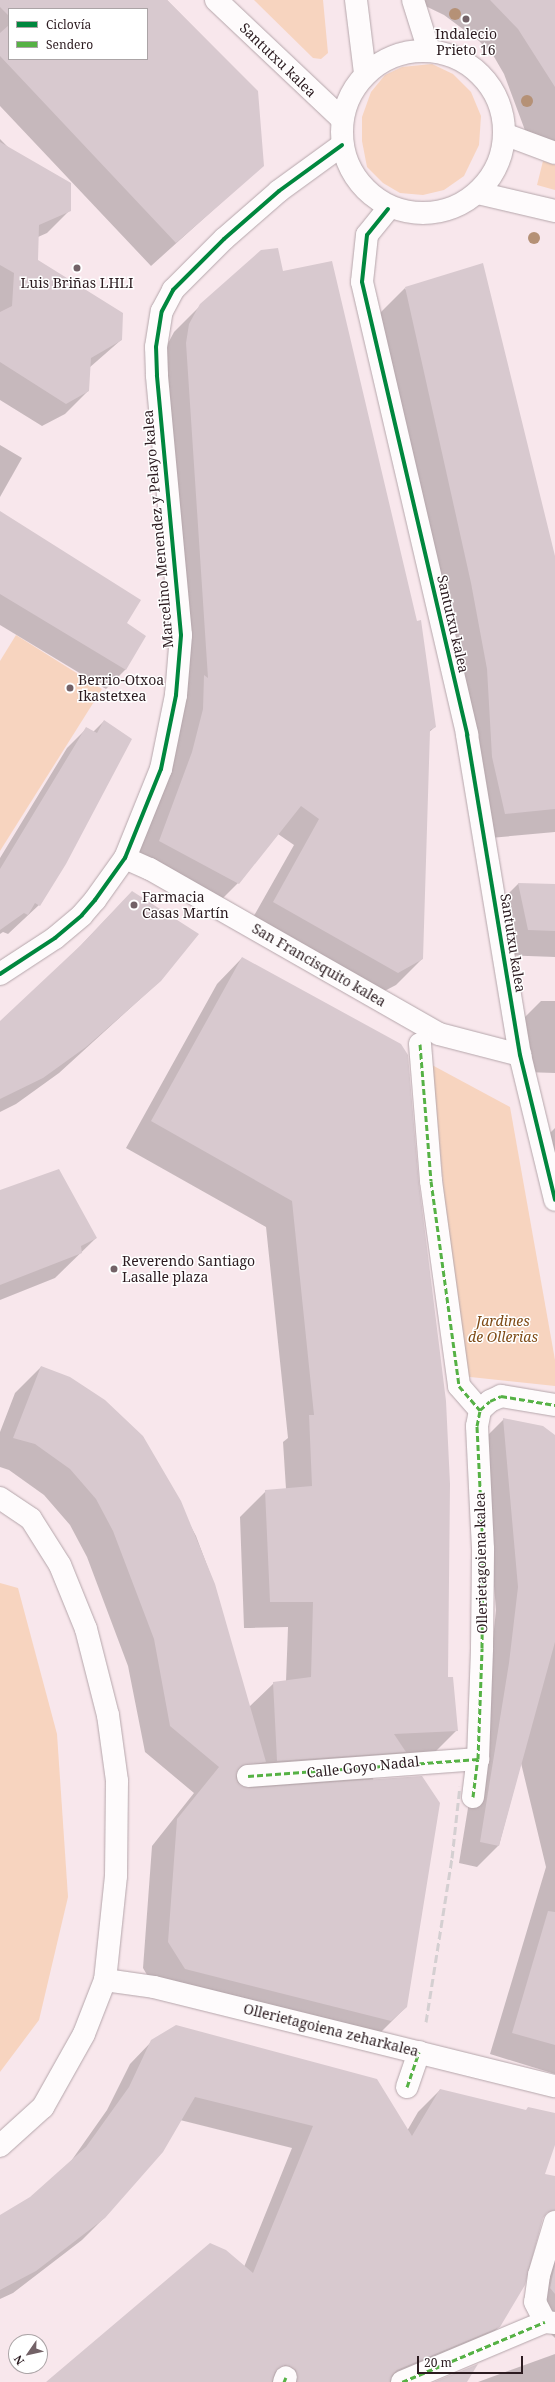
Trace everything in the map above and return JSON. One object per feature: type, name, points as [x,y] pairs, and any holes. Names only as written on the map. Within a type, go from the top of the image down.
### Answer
[{"type":"street","name":"Santutxu kalea","points":[[216,0],[342,119]]},
{"type":"street","points":[[356,0],[365,73]]},
{"type":"street","points":[[412,0],[429,51]]},
{"type":"street","points":[[429,51],[453,56],[474,69],[491,87],[501,109],[504,134],[497,166],[478,193],[458,206],[435,213],[411,213],[388,209],[366,191],[349,168],[342,145],[342,119],[348,99],[365,73],[400,54],[429,51]]},
{"type":"street","points":[[504,134],[555,152]]},
{"type":"street","name":"Marcelino Menendez y Pelayo kalea","points":[[0,974],[44,946],[82,915],[125,858],[162,769],[176,695],[181,636],[157,375],[156,347],[162,311],[173,290],[224,239],[279,191],[342,145]]},
{"type":"street","points":[[478,193],[555,211]]},
{"type":"street","name":"Santutxu kalea","points":[[388,209],[368,235],[362,282],[467,735],[520,1055],[555,1200]]},
{"type":"street","name":"San Francisquito kalea","points":[[125,858],[150,868],[439,1034],[520,1055]]},
{"type":"street","points":[[420,1044],[431,1181],[459,1386],[480,1410],[490,1401],[501,1396],[555,1405]]},
{"type":"street","name":"Ollerietagoiena kalea","points":[[473,1797],[478,1759],[483,1548],[477,1426],[480,1410]]},
{"type":"street","points":[[0,1498],[31,1519],[60,1564],[86,1629],[108,1715],[118,1781],[116,1876],[105,1980],[84,2034],[42,2107],[0,2146]]},
{"type":"street","name":"Calle Goyo Nadal","points":[[248,1776],[305,1773],[448,1759],[478,1759]]},
{"type":"street","name":"Ollerietagoiena zeharkalea","points":[[105,1980],[154,1987],[555,2086]]},
{"type":"street","points":[[407,2087],[418,2052]]},
{"type":"street","points":[[402,2382],[550,2322],[535,2302],[539,2275],[555,2222]]},
{"type":"green space","points":[[254,0],[323,0],[328,53],[321,59],[313,58]]},
{"type":"green space","points":[[432,64],[453,74],[471,92],[481,116],[479,145],[464,176],[444,190],[423,195],[400,193],[383,183],[367,167],[362,141],[362,117],[371,92],[385,75],[402,67]]},
{"type":"green space","points":[[543,161],[555,165],[555,190],[537,185]]},
{"type":"green space","points":[[16,635],[102,689],[0,851],[0,661]]},
{"type":"green space","name":"Jardines de Ollerias","points":[[432,1065],[510,1107],[555,1360],[555,1386],[461,1376]]},
{"type":"green space","points":[[0,1583],[18,1588],[57,1734],[68,1897],[39,2020],[0,2072]]},
{"type":"building","points":[[0,0],[167,0],[258,91],[264,166],[176,243],[0,56],[0,33],[8,26],[8,60],[148,60],[148,8],[8,8],[8,15],[0,7]]},
{"type":"building","points":[[490,0],[555,0],[555,87],[518,29]]},
{"type":"building","points":[[0,142],[71,183],[71,211],[39,225],[38,260],[123,313],[122,340],[91,358],[89,391],[66,404],[0,362],[0,312],[12,306],[14,273],[0,265]]},
{"type":"building","points":[[278,248],[283,271],[332,261],[417,621],[421,620],[436,727],[430,730],[423,959],[398,973],[273,902],[319,819],[301,806],[239,884],[159,841],[192,752],[203,709],[204,675],[208,678],[186,343],[189,324],[200,304],[261,250]]},
{"type":"building","points":[[483,263],[555,556],[555,809],[505,814],[492,757],[487,669],[471,583],[405,287]]},
{"type":"building","points":[[0,511],[141,600],[127,623],[146,636],[126,670],[0,594]]},
{"type":"building","points":[[104,720],[132,739],[66,864],[40,906],[35,903],[28,915],[24,913],[0,930],[0,869],[86,727],[97,733]]},
{"type":"building","points":[[518,883],[555,884],[555,931],[528,930]]},
{"type":"building","points":[[132,891],[199,934],[161,981],[86,1047],[43,1078],[0,1099],[0,1021],[81,945]]},
{"type":"building","points":[[242,957],[401,1044],[408,1055],[419,1183],[446,1401],[450,1484],[448,1677],[453,1677],[458,1731],[394,1734],[406,1752],[277,1761],[273,1682],[311,1677],[313,1602],[270,1602],[265,1490],[312,1486],[309,1415],[314,1415],[292,1201],[151,1121]]},
{"type":"building","points":[[59,1169],[97,1238],[81,1246],[82,1253],[0,1285],[0,1190]]},
{"type":"building","points":[[41,1366],[70,1377],[105,1400],[143,1436],[181,1501],[215,1584],[266,1762],[241,1766],[236,1777],[238,1783],[249,1788],[422,1776],[440,1803],[407,2007],[391,2021],[185,1969],[168,1942],[177,1819],[219,1767],[170,1726],[154,1639],[113,1531],[96,1499],[70,1469],[35,1444],[13,1438]]},
{"type":"building","points":[[503,1418],[543,1426],[555,1435],[555,1642],[499,1846],[480,1842],[509,1663],[518,1587]]},
{"type":"building","points":[[548,1911],[555,1912],[555,2045],[512,2033]]},
{"type":"building","points":[[176,2025],[377,2079],[412,2136],[440,2089],[526,2110],[528,2107],[555,2113],[555,2145],[545,2174],[555,2176],[555,2210],[547,2213],[543,2218],[525,2285],[500,2327],[397,2370],[392,2375],[390,2382],[297,2382],[296,2370],[285,2365],[275,2372],[272,2382],[46,2382],[210,2243],[226,2250],[253,2273],[313,2126],[195,2097],[163,2152],[105,2218],[36,2271],[0,2290],[0,2215],[30,2197],[86,2147],[129,2087],[151,2040]]},
{"type":"building","points":[[555,2265],[555,2294],[550,2288]]},
{"type":"building","points":[[478,2364],[467,2382],[434,2382]]},
{"type":"railway","points":[[426,2022],[452,1858],[460,1786]]},
{"type":"marked path","points":[[420,1044],[431,1181],[459,1386],[480,1410]]},
{"type":"marked path","points":[[473,1797],[478,1759],[482,1648],[483,1549],[477,1426],[480,1410],[490,1401],[501,1396],[555,1405]]},
{"type":"marked path","points":[[248,1776],[478,1759]]},
{"type":"marked path","points":[[407,2087],[419,2052]]},
{"type":"marked path","points":[[402,2382],[545,2322]]},
{"type":"marked path","points":[[284,2382],[286,2377]]},
{"type":"cycle path","points":[[0,974],[55,938],[82,915],[95,900],[125,858],[161,769],[176,695],[181,635],[157,375],[156,347],[162,311],[173,290],[224,239],[279,191],[342,145]]},
{"type":"cycle path","points":[[388,209],[367,235],[362,282],[467,735],[520,1055],[555,1200]]},
{"type":"place","name":"Indalecio Prieto 16","points":[[466,19]]},
{"type":"place","name":"Luis Briñas LHLI","points":[[77,268]]},
{"type":"place","name":"Berrio-Otxoa Ikastetxea","points":[[70,688]]},
{"type":"place","name":"Farmacia Casas Martín","points":[[134,905]]},
{"type":"place","name":"Reverendo Santiago Lasalle plaza","points":[[114,1269]]}]
